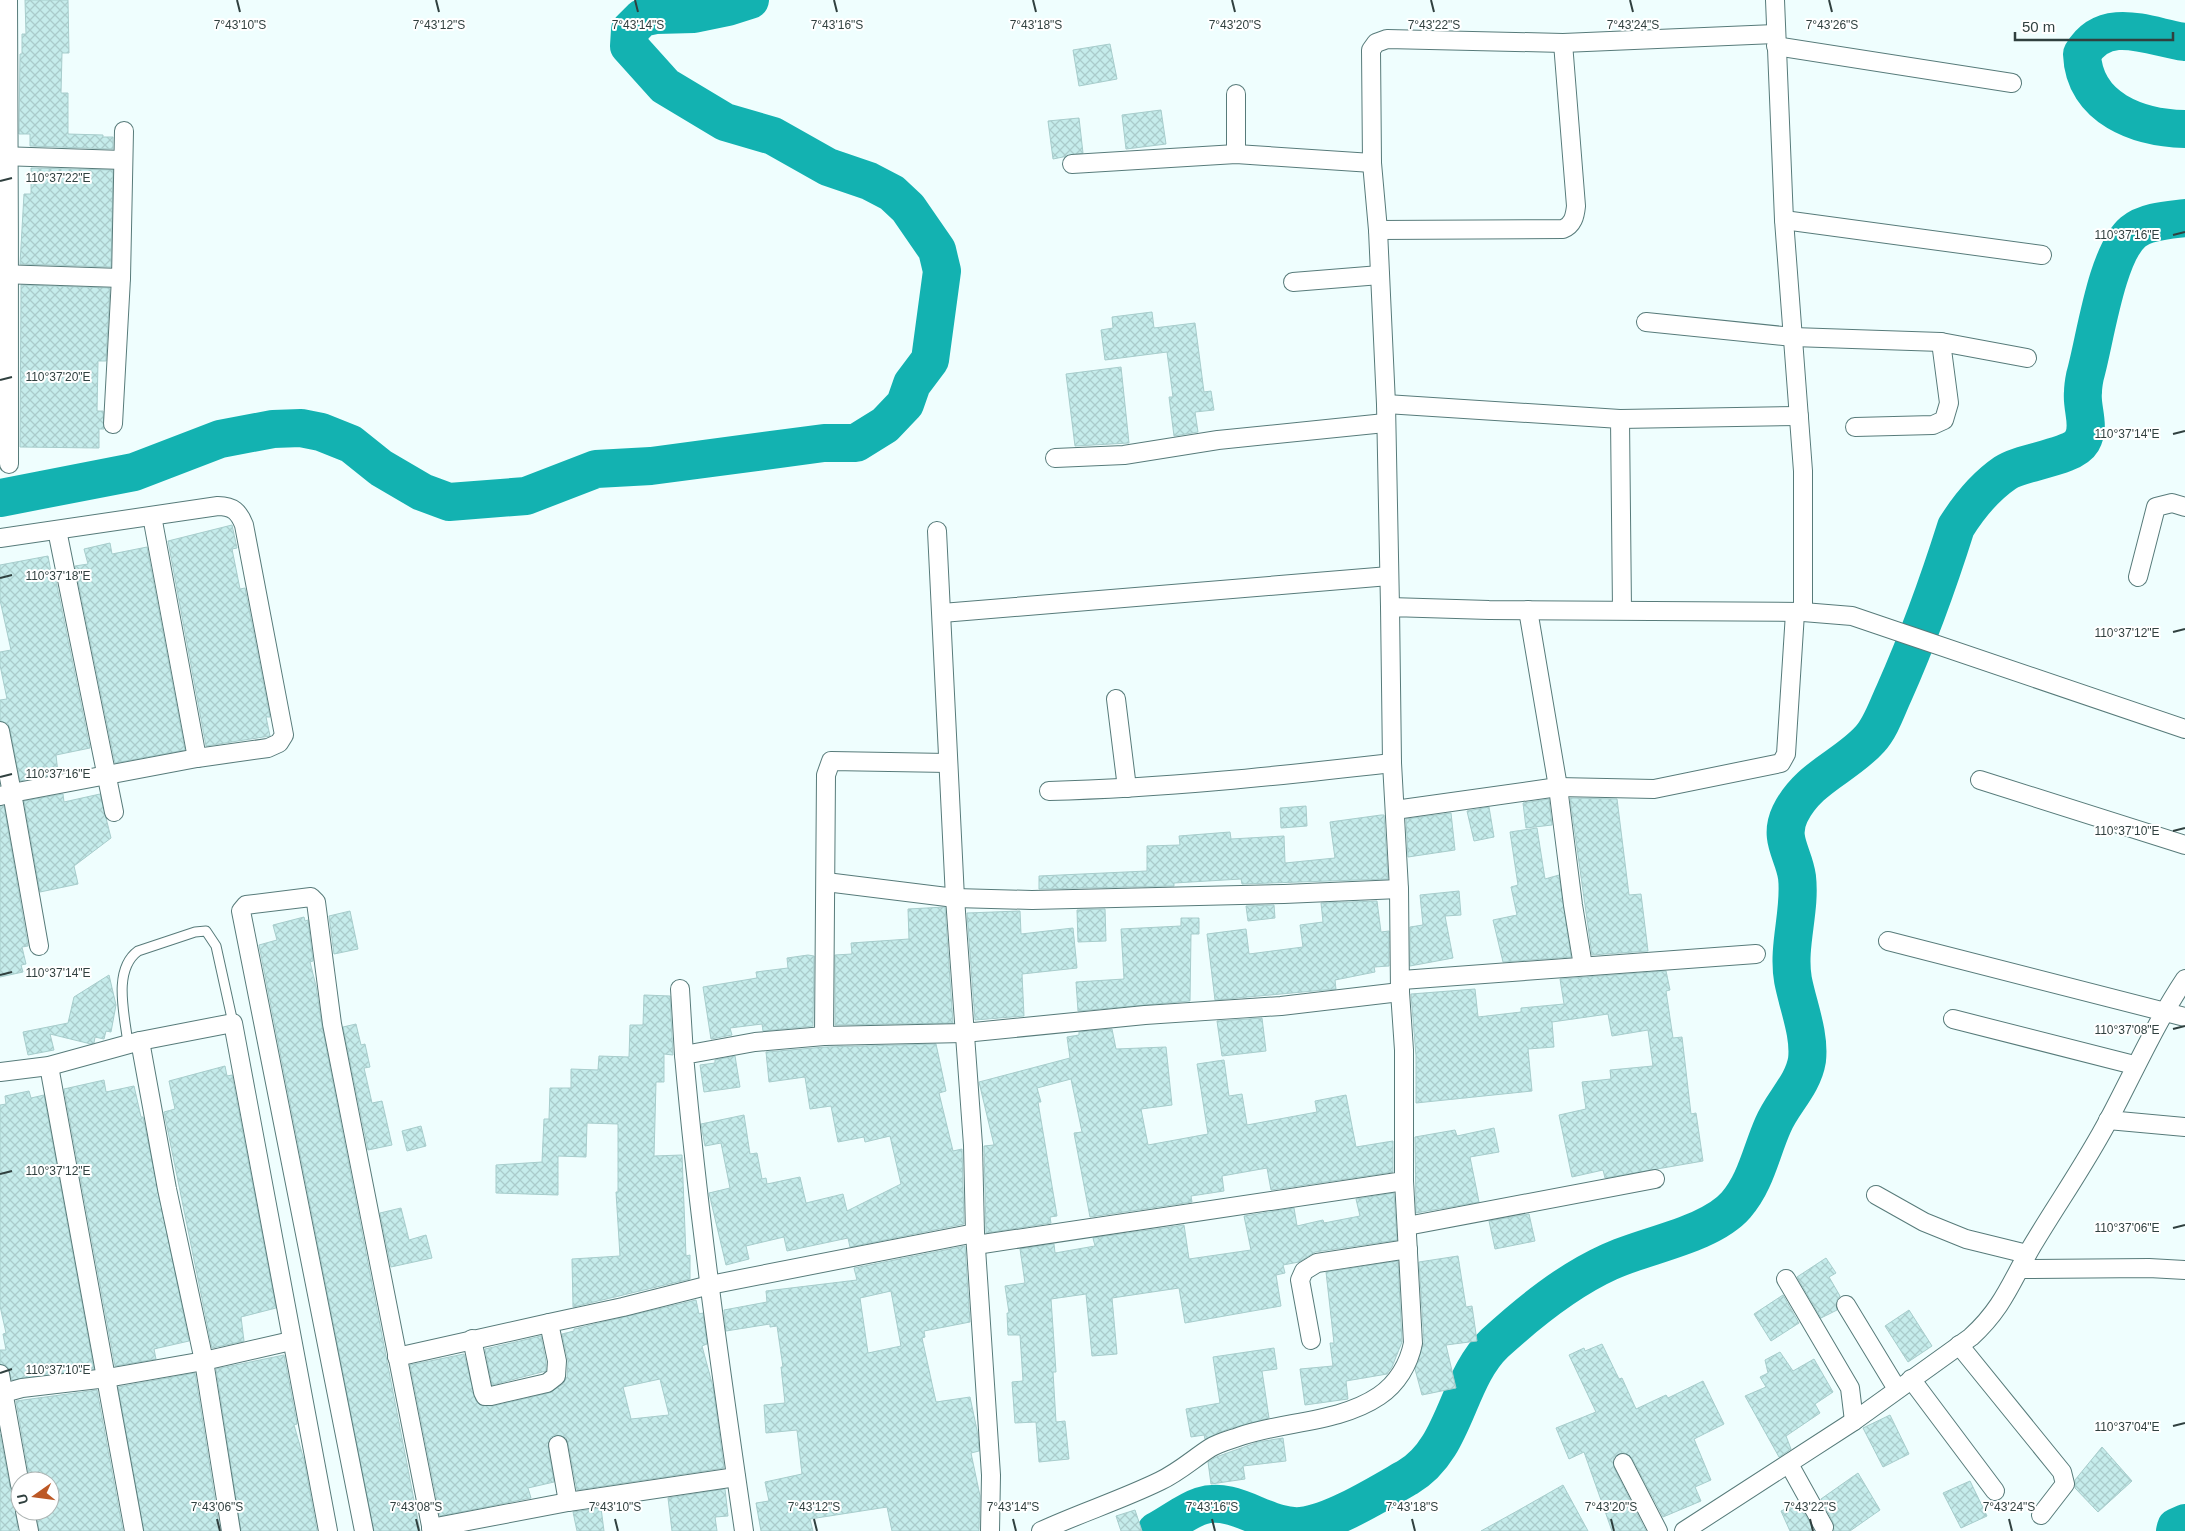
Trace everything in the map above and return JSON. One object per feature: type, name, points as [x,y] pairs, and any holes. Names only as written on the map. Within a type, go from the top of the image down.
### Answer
[{"type":"street","points":[[8,0],[4,156],[9,464]]},
{"type":"street","points":[[1395,810],[1558,787],[1654,789],[1722,777],[1781,762],[1786,754],[1799,612],[1803,471],[1784,220],[1775,0]]},
{"type":"street","points":[[1041,1531],[1118,1501],[1161,1481],[1180,1471],[1211,1448],[1225,1442],[1254,1432],[1347,1411],[1379,1396],[1390,1387],[1410,1358],[1413,1343],[1404,1181],[1404,1050],[1392,762],[1386,404],[1378,230],[1372,162],[1371,50],[1376,44],[1387,39],[1563,43],[1776,40],[2012,83]]},
{"type":"street","points":[[1378,230],[1563,230],[1570,226],[1575,215],[1576,206],[1563,43]]},
{"type":"street","points":[[1236,94],[1236,154]]},
{"type":"street","points":[[113,424],[121,278],[124,131]]},
{"type":"street","points":[[1072,164],[1236,154],[1372,162]]},
{"type":"street","points":[[4,156],[123,160]]},
{"type":"street","points":[[1784,220],[2042,255]]},
{"type":"street","points":[[5,274],[121,278]]},
{"type":"street","points":[[1292,282],[1380,275]]},
{"type":"street","points":[[1646,322],[1793,337],[1941,342],[2027,358]]},
{"type":"street","points":[[1855,427],[1933,425],[1944,420],[1949,403],[1941,342]]},
{"type":"street","points":[[1386,404],[1620,419],[1800,416]]},
{"type":"street","points":[[1620,419],[1622,610]]},
{"type":"street","points":[[1055,458],[1124,455],[1218,440],[1385,423]]},
{"type":"street","points":[[2138,577],[2156,507],[2158,504],[2172,503],[2185,506]]},
{"type":"street","points":[[0,538],[218,506],[231,507],[242,519],[248,544],[284,735],[279,743],[268,748],[197,758],[6,794]]},
{"type":"street","points":[[152,516],[197,758]]},
{"type":"street","points":[[57,530],[114,812]]},
{"type":"street","points":[[937,531],[955,898],[973,1145],[975,1239],[991,1475],[990,1531]]},
{"type":"street","points":[[942,613],[1390,576]]},
{"type":"street","points":[[1390,606],[1528,610],[1799,612],[1852,616],[2185,729]]},
{"type":"street","points":[[1528,610],[1558,787],[1583,966]]},
{"type":"street","points":[[1116,700],[1127,788]]},
{"type":"street","points":[[0,730],[6,794],[39,946]]},
{"type":"street","points":[[824,1036],[826,775],[831,761],[948,763]]},
{"type":"street","points":[[1049,791],[1258,779],[1392,762]]},
{"type":"street","points":[[1980,780],[2185,845]]},
{"type":"street","points":[[826,882],[955,898],[1032,900],[1284,894],[1398,888]]},
{"type":"street","points":[[364,1531],[241,914],[241,908],[246,905],[301,896],[311,897],[316,902],[332,1024],[431,1529],[568,1502],[736,1476]]},
{"type":"street","points":[[1888,941],[2185,1017]]},
{"type":"street","points":[[684,1055],[755,1042],[824,1036],[964,1033],[1145,1016],[1281,1006],[1401,986],[1502,974],[1583,966],[1756,954]]},
{"type":"street","points":[[1684,1531],[1854,1421],[1959,1345],[1987,1322],[1996,1312],[2108,1120],[2134,1065],[2163,1012],[2185,979]]},
{"type":"street","points":[[680,989],[687,1100],[744,1531]]},
{"type":"street","points":[[1953,1019],[2134,1065]]},
{"type":"street","points":[[0,1072],[49,1066],[134,1043],[233,1023],[328,1531]]},
{"type":"street","points":[[134,1043],[204,1361],[232,1531]]},
{"type":"street","points":[[49,1066],[134,1531]]},
{"type":"street","points":[[2108,1120],[2185,1127]]},
{"type":"street","points":[[1407,1226],[1655,1179]]},
{"type":"street","points":[[397,1357],[623,1307],[710,1285],[975,1239],[1404,1181]]},
{"type":"street","points":[[1876,1195],[1924,1222],[2024,1262],[2185,1270]]},
{"type":"street","points":[[1311,1340],[1300,1280],[1304,1271],[1317,1263],[1408,1249]]},
{"type":"street","points":[[1786,1279],[1850,1388],[1854,1421]]},
{"type":"street","points":[[1846,1305],[1904,1384],[1995,1492]]},
{"type":"street","points":[[472,1339],[483,1392],[485,1396],[491,1396],[548,1383],[556,1376],[557,1361],[549,1323]]},
{"type":"street","points":[[17,1471],[1,1386],[22,1388],[107,1378],[204,1361],[291,1341]]},
{"type":"street","points":[[1959,1345],[2062,1472],[2065,1484],[2041,1515]]},
{"type":"street","points":[[558,1446],[568,1502]]},
{"type":"street","points":[[1623,1463],[1658,1531]]},
{"type":"street","points":[[1789,1464],[1824,1527]]},
{"type":"lane","points":[[134,1043],[123,974],[131,956],[138,951],[195,932],[206,932],[216,946],[233,1023]]},
{"type":"building","points":[[25,0],[68,0],[69,53],[62,53],[61,93],[68,93],[68,134],[113,137],[113,149],[30,146],[30,134],[19,134],[20,54],[22,54],[22,34],[26,34]]},
{"type":"building","points":[[1110,44],[1117,79],[1079,86],[1073,50]]},
{"type":"building","points":[[1161,110],[1166,144],[1126,149],[1122,115]]},
{"type":"building","points":[[1079,118],[1083,153],[1053,159],[1048,121]]},
{"type":"building","points":[[31,168],[113,170],[111,267],[20,264],[24,194],[31,194]]},
{"type":"building","points":[[21,285],[110,288],[106,361],[98,361],[97,411],[103,411],[104,429],[99,429],[99,448],[20,447]]},
{"type":"building","points":[[1152,312],[1154,328],[1195,323],[1204,392],[1211,391],[1214,410],[1195,412],[1198,432],[1174,436],[1169,397],[1173,397],[1167,352],[1105,360],[1101,330],[1113,328],[1112,317]]},
{"type":"building","points":[[1121,367],[1129,443],[1075,446],[1066,374]]},
{"type":"building","points":[[232,525],[237,548],[232,549],[240,589],[245,588],[270,717],[266,717],[270,736],[206,746],[168,541]]},
{"type":"building","points":[[110,543],[112,554],[147,547],[185,750],[115,763],[75,566],[88,564],[84,549]]},
{"type":"building","points":[[48,556],[51,572],[54,571],[90,748],[56,755],[58,773],[20,781],[10,729],[8,724],[0,721],[0,700],[7,699],[0,665],[0,652],[11,650],[0,600],[0,565]]},
{"type":"building","points":[[63,794],[64,802],[100,794],[111,838],[74,866],[78,884],[40,892],[24,801]]},
{"type":"building","points":[[1570,798],[1617,799],[1629,895],[1641,894],[1648,951],[1592,955]]},
{"type":"building","points":[[1549,799],[1552,825],[1526,828],[1523,803]]},
{"type":"building","points":[[0,806],[4,806],[28,946],[22,947],[26,964],[21,965],[23,972],[0,977]]},
{"type":"building","points":[[1306,806],[1307,826],[1281,828],[1280,808]]},
{"type":"building","points":[[1489,807],[1494,837],[1474,841],[1467,811]]},
{"type":"building","points":[[1451,813],[1455,850],[1408,857],[1406,819]]},
{"type":"building","points":[[1384,815],[1388,879],[1242,884],[1241,879],[1174,883],[1174,886],[1039,889],[1039,876],[1147,871],[1147,846],[1180,845],[1179,836],[1230,832],[1231,839],[1284,836],[1285,863],[1335,858],[1330,822]]},
{"type":"building","points":[[1537,828],[1545,879],[1559,875],[1571,957],[1503,962],[1493,920],[1517,915],[1511,887],[1518,885],[1510,832]]},
{"type":"building","points":[[1459,891],[1461,915],[1445,916],[1453,958],[1410,966],[1410,927],[1423,925],[1420,895]]},
{"type":"building","points":[[1377,901],[1381,932],[1389,931],[1389,966],[1374,967],[1375,972],[1335,980],[1336,989],[1215,1000],[1207,934],[1246,929],[1249,954],[1303,947],[1300,925],[1323,922],[1321,903]]},
{"type":"building","points":[[1274,905],[1275,918],[1248,921],[1246,906]]},
{"type":"building","points":[[945,907],[953,1023],[835,1025],[835,955],[852,954],[851,943],[909,939],[908,909]]},
{"type":"building","points":[[1105,909],[1106,941],[1078,942],[1077,910]]},
{"type":"building","points":[[350,911],[358,949],[334,954],[329,916]]},
{"type":"building","points":[[1020,911],[1021,934],[1073,928],[1077,968],[1022,974],[1024,1016],[975,1020],[967,913]]},
{"type":"building","points":[[304,917],[305,921],[308,920],[313,961],[310,962],[420,1531],[374,1531],[259,945],[277,940],[273,925]]},
{"type":"building","points":[[1181,918],[1199,918],[1199,934],[1191,934],[1190,1001],[1078,1011],[1076,982],[1124,979],[1121,929],[1181,926]]},
{"type":"building","points":[[814,956],[813,1026],[763,1031],[762,1024],[730,1028],[732,1035],[711,1039],[703,987],[757,978],[756,972],[788,968],[787,958]]},
{"type":"building","points":[[1666,971],[1670,990],[1666,991],[1673,1038],[1682,1037],[1691,1114],[1696,1113],[1703,1161],[1605,1178],[1603,1170],[1572,1177],[1559,1115],[1586,1109],[1582,1082],[1611,1079],[1610,1070],[1653,1066],[1648,1030],[1612,1036],[1608,1014],[1552,1022],[1554,1047],[1528,1049],[1532,1091],[1416,1103],[1416,1056],[1411,994],[1475,989],[1478,1017],[1521,1012],[1521,1008],[1564,1004],[1560,979]]},
{"type":"building","points":[[109,975],[116,1005],[111,1032],[106,1031],[104,1039],[95,1037],[94,1043],[91,1044],[50,1034],[54,1050],[28,1055],[23,1032],[68,1023],[74,997]]},
{"type":"building","points":[[644,995],[670,996],[673,1055],[664,1054],[664,1082],[656,1082],[654,1156],[682,1155],[686,1256],[690,1255],[690,1279],[573,1307],[572,1259],[620,1256],[616,1192],[618,1192],[618,1124],[587,1123],[586,1157],[558,1156],[558,1195],[496,1193],[496,1165],[542,1162],[544,1119],[549,1119],[550,1088],[571,1088],[571,1069],[598,1070],[599,1056],[629,1057],[630,1025],[643,1025]]},
{"type":"building","points":[[1262,1018],[1266,1051],[1222,1056],[1217,1021]]},
{"type":"building","points":[[356,1024],[361,1045],[365,1044],[370,1067],[364,1068],[372,1103],[382,1101],[392,1145],[368,1150],[343,1027]]},
{"type":"building","points":[[1112,1029],[1116,1049],[1166,1047],[1172,1105],[1141,1109],[1148,1145],[1208,1134],[1197,1064],[1224,1060],[1229,1096],[1242,1094],[1247,1125],[1317,1112],[1315,1101],[1346,1095],[1356,1147],[1393,1141],[1393,1172],[1271,1190],[1267,1168],[1222,1176],[1224,1191],[1191,1196],[1192,1202],[1090,1217],[1074,1133],[1082,1132],[1071,1079],[1037,1088],[1041,1102],[1038,1102],[1057,1216],[1050,1217],[1051,1223],[986,1233],[984,1146],[994,1145],[979,1082],[1070,1058],[1067,1037],[1079,1035],[1079,1032]]},
{"type":"building","points":[[936,1044],[946,1091],[939,1093],[953,1151],[962,1149],[964,1224],[850,1247],[848,1238],[787,1251],[784,1237],[746,1246],[749,1259],[726,1265],[709,1193],[730,1188],[721,1143],[705,1146],[701,1124],[744,1115],[750,1154],[757,1153],[762,1179],[766,1178],[767,1184],[800,1177],[806,1203],[843,1194],[847,1211],[901,1184],[890,1136],[865,1142],[864,1137],[838,1142],[831,1106],[810,1109],[805,1077],[769,1082],[766,1052],[825,1047]]},
{"type":"building","points":[[735,1056],[740,1087],[704,1092],[700,1065],[715,1063],[715,1060]]},
{"type":"building","points":[[225,1066],[227,1076],[232,1075],[276,1308],[241,1317],[244,1341],[212,1348],[164,1112],[175,1109],[169,1081]]},
{"type":"building","points":[[104,1080],[106,1092],[134,1086],[141,1117],[143,1117],[189,1341],[154,1349],[156,1359],[115,1366],[64,1089]]},
{"type":"building","points":[[29,1091],[31,1098],[44,1095],[94,1369],[12,1380],[8,1368],[0,1364],[0,1350],[6,1350],[3,1334],[6,1333],[0,1306],[0,1105],[6,1104],[5,1096]]},
{"type":"building","points":[[421,1126],[426,1146],[407,1151],[402,1131]]},
{"type":"building","points":[[1494,1128],[1499,1152],[1470,1157],[1479,1202],[1416,1213],[1415,1137],[1455,1130],[1457,1136]]},
{"type":"building","points":[[1394,1193],[1397,1240],[1315,1252],[1299,1262],[1283,1265],[1285,1273],[1276,1275],[1281,1306],[1185,1323],[1179,1288],[1112,1298],[1117,1354],[1092,1356],[1086,1294],[1051,1299],[1056,1372],[1053,1372],[1056,1422],[1065,1421],[1069,1459],[1039,1462],[1036,1422],[1015,1423],[1012,1382],[1023,1381],[1020,1335],[1008,1335],[1007,1313],[1009,1313],[1005,1286],[1025,1283],[1020,1249],[1054,1244],[1055,1253],[1095,1246],[1093,1238],[1184,1225],[1189,1259],[1251,1250],[1244,1216],[1294,1208],[1297,1226],[1323,1220],[1324,1223],[1360,1216],[1356,1199]]},
{"type":"building","points":[[401,1208],[409,1240],[426,1235],[432,1258],[391,1267],[380,1213]]},
{"type":"building","points":[[1529,1214],[1535,1241],[1495,1249],[1489,1221]]},
{"type":"building","points":[[965,1246],[970,1322],[924,1331],[925,1337],[922,1338],[936,1402],[970,1397],[978,1435],[979,1451],[971,1453],[980,1496],[979,1531],[892,1531],[887,1507],[810,1519],[813,1531],[761,1531],[756,1503],[769,1501],[765,1482],[802,1474],[797,1430],[766,1433],[764,1405],[785,1403],[781,1367],[783,1367],[777,1326],[770,1327],[770,1324],[726,1331],[724,1310],[767,1302],[766,1291],[857,1280],[854,1268]],"holes":[[[891,1291],[901,1346],[868,1353],[860,1298]]]},
{"type":"building","points":[[1458,1256],[1466,1307],[1472,1306],[1477,1341],[1446,1345],[1456,1388],[1422,1395],[1415,1369],[1424,1342],[1419,1262]]},
{"type":"building","points":[[1826,1258],[1836,1273],[1829,1277],[1840,1296],[1837,1300],[1837,1310],[1821,1318],[1797,1277]]},
{"type":"building","points":[[1398,1261],[1402,1342],[1392,1367],[1387,1374],[1346,1381],[1348,1399],[1305,1405],[1300,1369],[1333,1366],[1330,1343],[1334,1343],[1326,1272]]},
{"type":"building","points":[[1783,1295],[1799,1323],[1771,1341],[1754,1314]]},
{"type":"building","points":[[696,1300],[699,1314],[703,1313],[707,1344],[702,1346],[713,1387],[724,1468],[577,1490],[568,1443],[566,1438],[557,1435],[551,1437],[548,1446],[554,1482],[528,1488],[531,1498],[440,1516],[410,1365],[464,1354],[476,1401],[480,1405],[493,1406],[549,1393],[563,1384],[567,1377],[568,1361],[562,1334],[574,1331],[574,1329]],"holes":[[[660,1379],[669,1415],[631,1419],[623,1387]]]},
{"type":"building","points":[[1909,1310],[1932,1346],[1908,1362],[1885,1326]]},
{"type":"building","points":[[541,1336],[546,1371],[492,1385],[485,1349]]},
{"type":"building","points":[[1602,1344],[1619,1379],[1622,1378],[1636,1409],[1666,1395],[1668,1398],[1703,1381],[1724,1424],[1694,1439],[1711,1480],[1695,1487],[1701,1501],[1663,1517],[1632,1458],[1623,1452],[1614,1457],[1614,1468],[1646,1531],[1612,1531],[1584,1452],[1569,1459],[1556,1428],[1596,1412],[1569,1355],[1584,1348],[1585,1351]]},
{"type":"building","points":[[1274,1348],[1277,1369],[1262,1371],[1269,1418],[1228,1429],[1205,1439],[1204,1435],[1191,1437],[1186,1409],[1220,1403],[1213,1357]]},
{"type":"building","points":[[1780,1352],[1793,1371],[1814,1359],[1833,1392],[1815,1404],[1820,1413],[1786,1436],[1791,1449],[1779,1457],[1745,1396],[1766,1387],[1760,1377],[1768,1373],[1765,1360]]},
{"type":"building","points":[[284,1355],[297,1424],[294,1425],[304,1460],[317,1531],[241,1531],[216,1369]]},
{"type":"building","points":[[195,1373],[220,1531],[144,1531],[118,1387]]},
{"type":"building","points":[[97,1390],[123,1531],[39,1531],[38,1521],[60,1521],[60,1471],[28,1471],[16,1401]]},
{"type":"building","points":[[1890,1415],[1909,1454],[1883,1467],[1863,1428]]},
{"type":"building","points":[[0,1434],[10,1487],[10,1521],[17,1521],[18,1530],[0,1531]]},
{"type":"building","points":[[1283,1438],[1286,1461],[1243,1466],[1245,1479],[1211,1484],[1208,1462],[1216,1457],[1258,1442]]},
{"type":"building","points":[[2102,1447],[2132,1481],[2098,1512],[2075,1488],[2075,1480]]},
{"type":"building","points":[[1858,1473],[1880,1510],[1850,1531],[1834,1531],[1833,1522],[1821,1499]]},
{"type":"building","points":[[1970,1481],[1987,1516],[1961,1528],[1943,1493]]},
{"type":"building","points":[[1563,1485],[1588,1531],[1481,1531],[1519,1510]]},
{"type":"building","points":[[725,1489],[728,1516],[715,1517],[717,1531],[672,1531],[668,1498]]},
{"type":"building","points":[[1799,1503],[1814,1531],[1790,1531],[1781,1511]]},
{"type":"building","points":[[601,1508],[604,1531],[577,1531],[573,1512]]},
{"type":"building","points":[[1135,1510],[1142,1531],[1121,1531],[1116,1516]]},
{"type":"waterway","points":[[0,498],[134,472],[220,439],[273,429],[301,428],[321,432],[351,444],[381,468],[422,492],[449,502],[526,496],[596,469],[651,466],[824,443],[856,443],[885,425],[905,404],[912,384],[930,360],[942,271],[937,250],[908,208],[892,193],[869,181],[828,167],[773,136],[725,122],[665,86],[629,46],[630,30],[642,18],[656,15],[694,14],[750,0]]},
{"type":"waterway","points":[[2185,42],[2143,33],[2115,31],[2103,35],[2092,42],[2082,54],[2085,73],[2092,89],[2103,102],[2117,112],[2150,125],[2185,129]]},
{"type":"waterway","points":[[1156,1531],[1195,1508],[1214,1504],[1239,1508],[1288,1526],[1313,1524],[1341,1513],[1384,1491],[1424,1465],[1446,1432],[1482,1358],[1495,1343],[1521,1320],[1578,1278],[1624,1256],[1694,1232],[1725,1215],[1736,1205],[1749,1187],[1773,1125],[1797,1086],[1807,1060],[1807,1040],[1793,980],[1792,967],[1798,890],[1797,877],[1786,839],[1787,823],[1790,814],[1798,801],[1817,781],[1860,749],[1877,729],[1903,673],[1935,590],[1956,527],[1972,505],[1991,484],[2005,473],[2023,465],[2068,451],[2077,447],[2082,441],[2086,429],[2083,398],[2084,380],[2103,300],[2116,259],[2124,243],[2138,228],[2158,222],[2185,218]]},
{"type":"waterway","points":[[2175,1531],[2176,1527],[2185,1523]]}]
